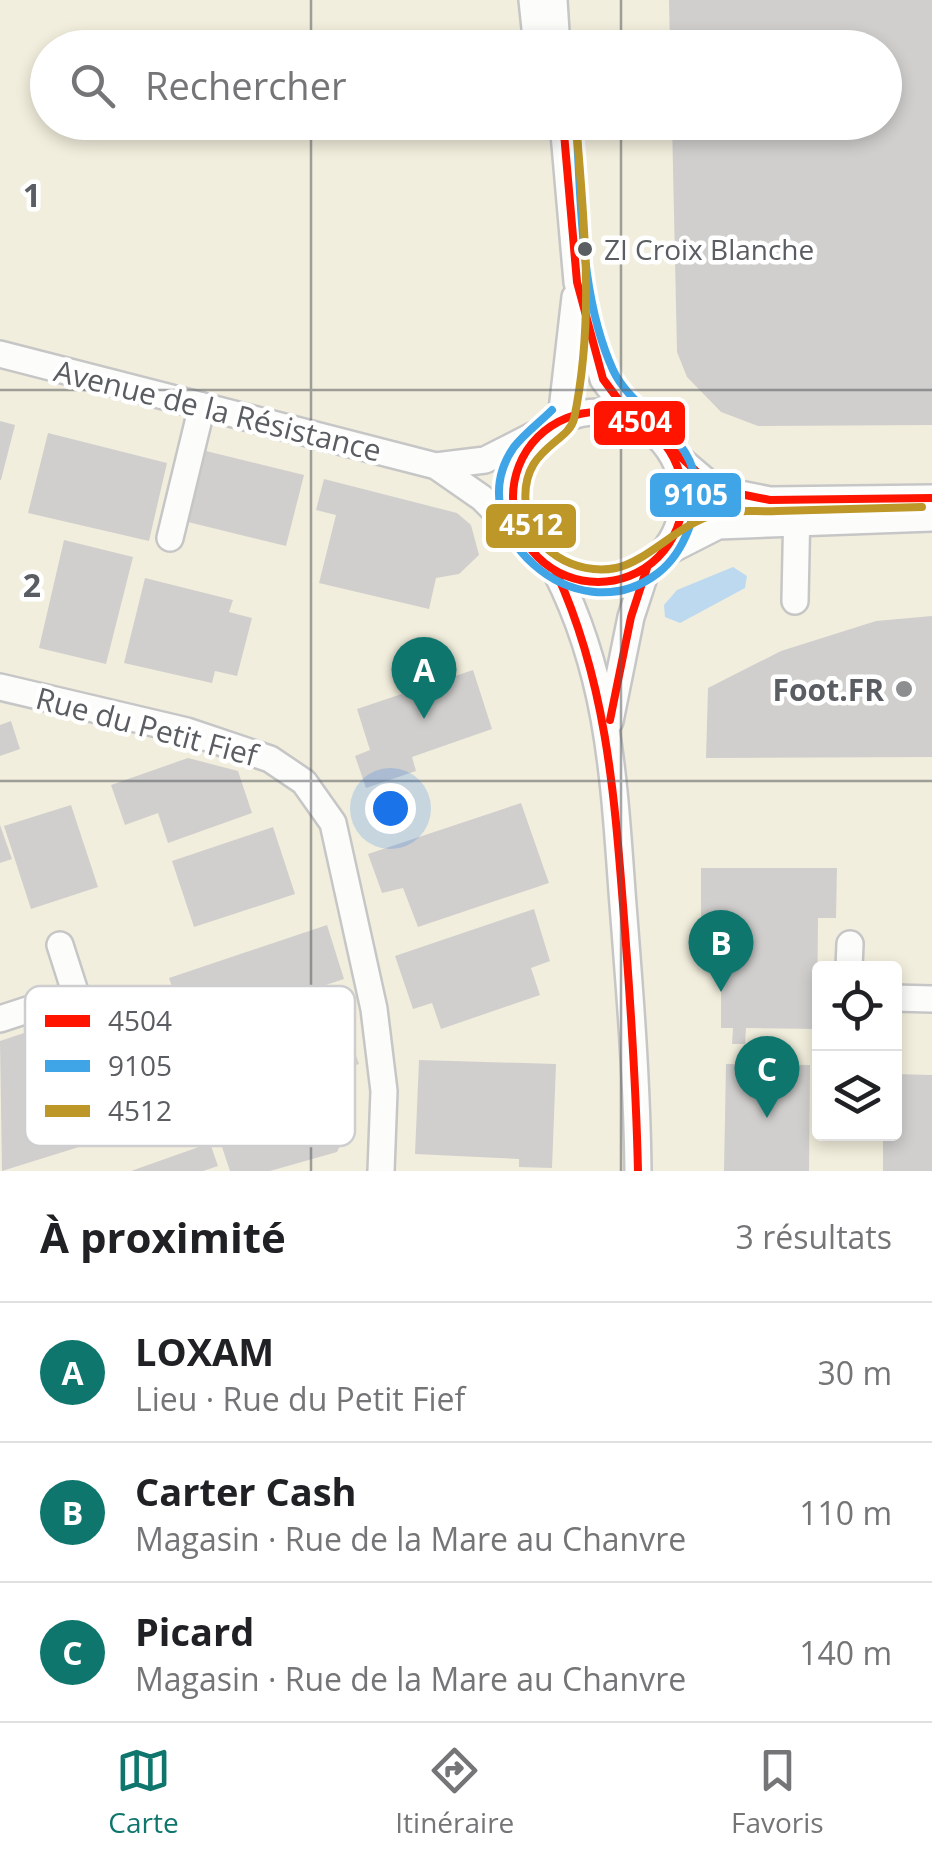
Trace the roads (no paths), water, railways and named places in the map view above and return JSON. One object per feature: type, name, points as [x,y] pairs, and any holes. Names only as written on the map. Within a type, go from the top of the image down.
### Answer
[{"type":"street","points":[[532,0],[534,30]]},
{"type":"street","points":[[554,0],[556,30]]},
{"type":"street","points":[[564,140],[577,282],[603,379],[632,418],[654,432],[671,452],[715,488],[797,510],[932,518]]},
{"type":"street","points":[[522,538],[513,512],[512,484],[523,455],[552,425],[577,282]]},
{"type":"street","name":"Avenue de la Résistance","points":[[0,354],[436,466]]},
{"type":"street","points":[[170,538],[202,406]]},
{"type":"street","points":[[436,466],[485,460],[552,425],[594,411],[632,418]]},
{"type":"street","points":[[609,726],[631,617],[654,561],[682,516],[683,482],[671,452]]},
{"type":"street","points":[[436,466],[482,498],[556,572],[581,621],[609,726],[634,1054],[638,1171]]},
{"type":"street","points":[[556,572],[591,582],[621,580],[718,526],[797,510],[932,498]]},
{"type":"street","points":[[795,601],[797,510]]},
{"type":"street","name":"Rue du Petit Fief","points":[[0,687],[186,732],[270,759],[304,782],[333,823],[374,1009],[384,1091],[381,1171]]},
{"type":"street","points":[[60,945],[73,986]]},
{"type":"street","points":[[902,998],[932,999]]},
{"type":"street","points":[[0,1020],[25,1011]]},
{"type":"water","points":[[733,567],[747,576],[745,588],[680,623],[665,617],[664,605],[677,590]]},
{"type":"place","name":"ZI Croix Blanche","points":[[585,249]]},
{"type":"place","name":"Foot.FR","points":[[904,689]]},
{"type":"place","name":"LOXAM","points":[[424,719]]},
{"type":"place","name":"Carter Cash","points":[[721,992]]},
{"type":"place","name":"Picard","points":[[767,1118]]}]
